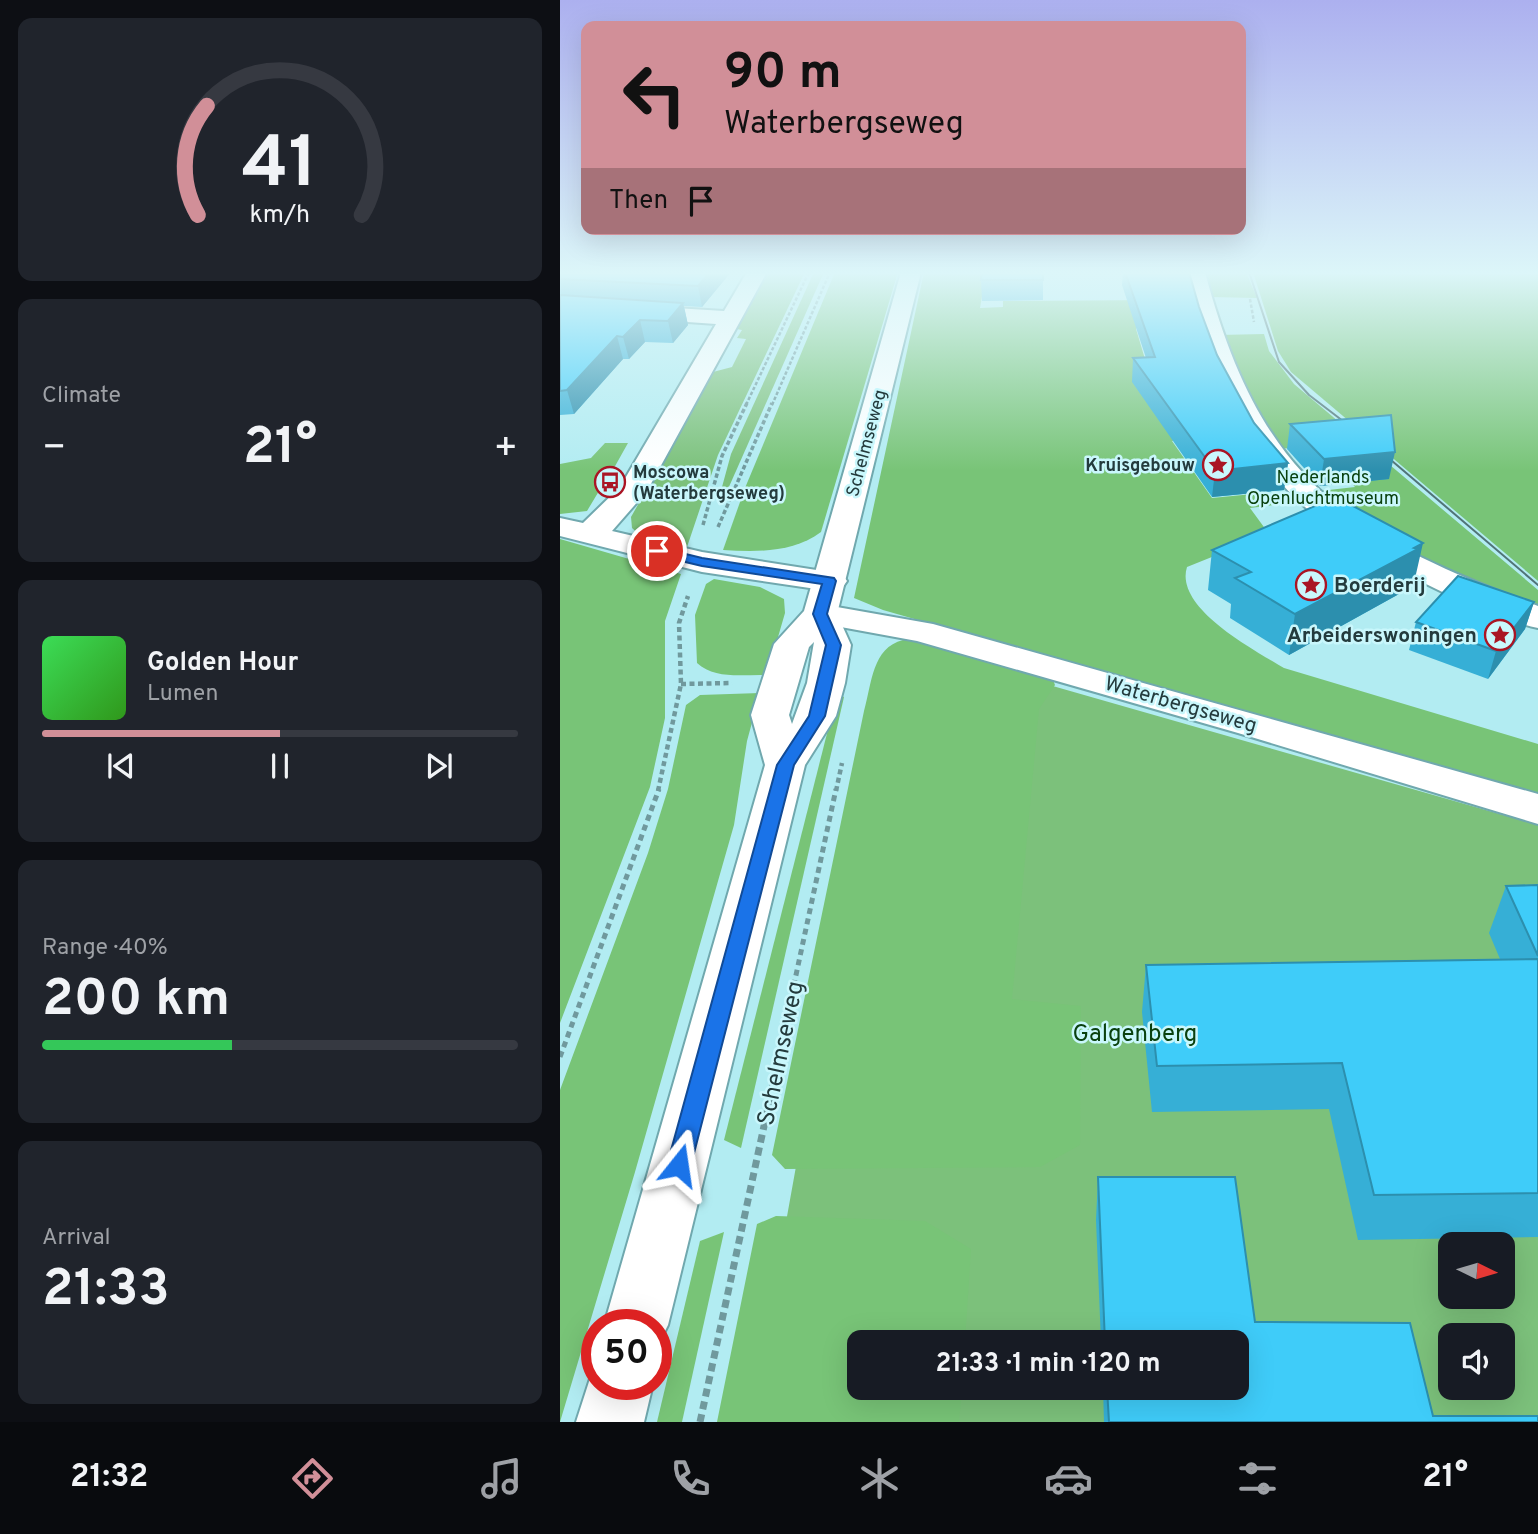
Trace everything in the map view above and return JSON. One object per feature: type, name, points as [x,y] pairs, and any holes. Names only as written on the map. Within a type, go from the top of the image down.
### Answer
[{"type":"street","points":[[575,530],[609,518],[632,491],[718,338]]},
{"type":"street","name":"Schelmseweg","points":[[825,598],[893,338]]},
{"type":"street","points":[[1211,338],[1238,401],[1258,438],[1304,493],[1361,536],[1463,591],[1538,618]]},
{"type":"street","name":"Waterbergseweg","points":[[575,530],[702,562],[825,598],[921,631],[1252,724],[1538,809]]},
{"type":"street","points":[[640,1309],[785,765],[817,716],[826,683],[834,645],[825,598]]},
{"type":"street","points":[[610,1422],[616,1400]]},
{"type":"path","points":[[702,562],[699,538],[722,456],[778,338]]},
{"type":"path","points":[[560,1056],[659,788],[681,684],[679,623],[702,562],[744,474],[802,338]]},
{"type":"path","name":"Schelmseweg","points":[[700,1422],[845,751]]},
{"type":"green space","points":[[740,338],[773,338],[718,455],[687,547],[643,538],[632,528],[631,517],[713,372],[732,367],[746,339]]},
{"type":"green space","points":[[784,338],[795,338],[728,489],[724,497],[719,498],[731,454]]},
{"type":"green space","points":[[807,338],[878,338],[821,532],[799,544],[774,550],[723,550],[745,488]]},
{"type":"green space","points":[[910,338],[1139,338],[1156,396],[1217,436],[1172,441],[1212,498],[1263,493],[1273,505],[1250,508],[1269,534],[1187,567],[1186,582],[1192,598],[1204,612],[1237,639],[1284,668],[1538,744],[1538,798],[883,610],[854,598]]},
{"type":"green space","points":[[1220,338],[1265,338],[1269,351],[1294,384],[1538,590],[1538,612],[1468,586],[1311,492],[1355,487],[1320,446],[1277,449]]},
{"type":"green space","points":[[1274,338],[1538,338],[1538,581],[1291,372],[1278,351]]},
{"type":"green space","points":[[605,443],[628,443],[614,468],[609,469],[599,485],[602,486],[587,511],[560,514],[560,464],[591,458]]},
{"type":"green space","points":[[560,539],[681,574],[665,621],[665,718],[650,787],[560,1023]]},
{"type":"green space","points":[[714,579],[760,587],[784,599],[785,613],[767,675],[721,674],[697,663],[695,615],[706,584]]},
{"type":"green space","points":[[903,640],[917,640],[1053,680],[1055,685],[1039,709],[1012,999],[1081,1006],[1080,1145],[1040,1167],[785,1169],[772,1155],[872,678],[885,651]]},
{"type":"green space","name":"Galgenberg","points":[[927,650],[1538,825],[1538,1422],[750,1422],[885,672]]},
{"type":"green space","points":[[760,693],[747,741],[734,825],[594,1309],[581,1309],[581,1352],[560,1422],[560,1090],[648,853],[668,789],[686,705],[700,695]]},
{"type":"green space","points":[[837,694],[844,697],[741,1148],[724,1140]]},
{"type":"green space","points":[[776,1216],[925,1221],[971,1249],[966,1330],[847,1330],[847,1400],[961,1400],[959,1422],[717,1422],[757,1224]]},
{"type":"green space","points":[[724,1232],[682,1422],[657,1422],[662,1400],[672,1400],[672,1359],[700,1241]]},
{"type":"building","points":[[560,338],[615,338],[567,390],[560,391]]},
{"type":"building","points":[[1148,338],[1211,338],[1254,423],[1288,463],[1215,471],[1133,358],[1155,357]]},
{"type":"building","points":[[1391,415],[1395,452],[1324,459],[1290,424]]},
{"type":"building","points":[[1336,497],[1423,543],[1414,548],[1418,549],[1295,614],[1235,578],[1251,572],[1212,550]]},
{"type":"building","points":[[1458,576],[1534,602],[1496,651],[1416,622]]},
{"type":"building","points":[[1538,885],[1538,956],[1506,886]]},
{"type":"building","points":[[1538,959],[1538,1193],[1374,1195],[1342,1063],[1157,1066],[1146,965]]},
{"type":"building","points":[[1098,1177],[1235,1177],[1255,1322],[1410,1323],[1433,1416],[1538,1416],[1538,1422],[1109,1422],[1108,1400],[1249,1400],[1249,1330],[1104,1330]]},
{"type":"tram line","points":[[1271,338],[1279,362],[1309,395],[1356,431]]},
{"type":"tram line","points":[[1378,449],[1538,585]]},
{"type":"place","name":"Kruisgebouw","points":[[1218,465]]},
{"type":"place","name":"Moscowa (Waterbergseweg)","points":[[610,482]]},
{"type":"place","name":"Boerderij","points":[[1311,585]]},
{"type":"place","name":"Arbeiderswoningen","points":[[1500,635]]},
{"type":"route","points":[[657,551],[702,562],[830,581],[820,614],[834,645],[817,716],[785,765],[679,1165]]},
{"type":"park label","name":"Nederlands Openluchtmuseum","points":[[1323,487]]}]
